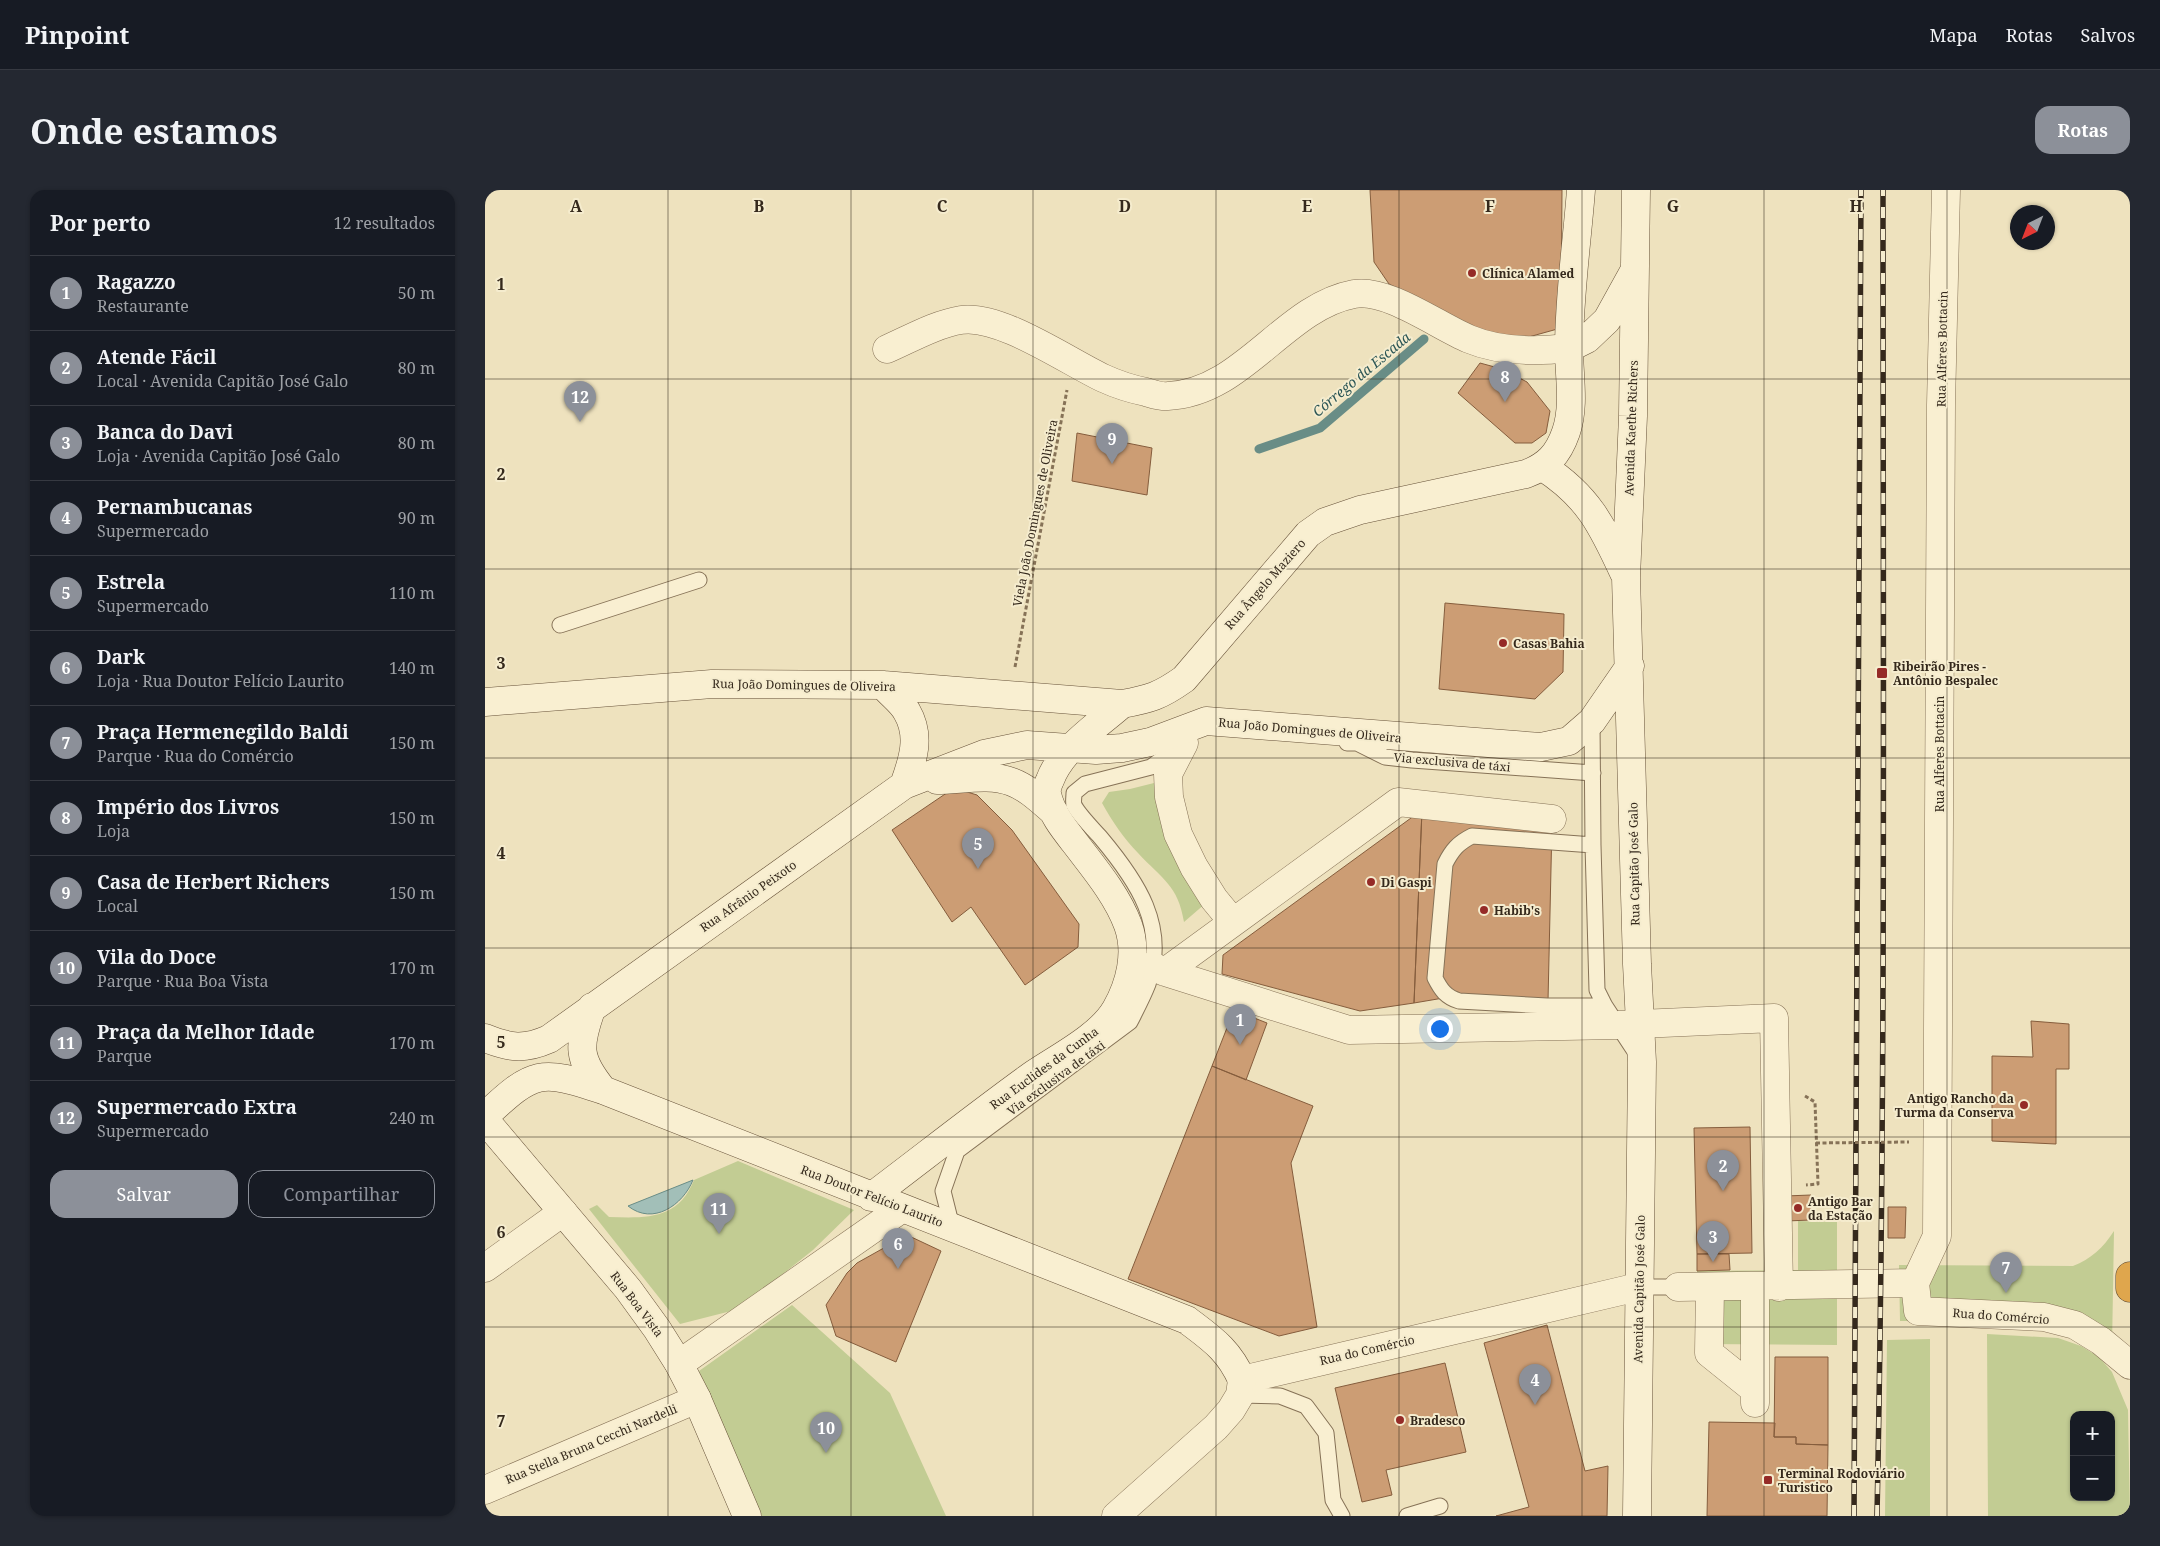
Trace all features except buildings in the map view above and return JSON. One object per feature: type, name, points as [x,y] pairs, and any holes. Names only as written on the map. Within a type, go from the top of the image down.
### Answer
[{"type":"highway","points":[[2130,1276],[2130,1288]]},
{"type":"street","points":[[1581,190],[1569,348],[1571,415],[1561,443],[1543,467],[1565,481],[1582,498],[1597,519],[1626,577]]},
{"type":"street","name":"Avenida Kaethe Richers","points":[[1630,666],[1626,577],[1633,416],[1636,190]]},
{"type":"street","name":"Rua Alferes Bottacin","points":[[1915,1283],[1937,1236],[1941,405],[1946,190]]},
{"type":"street","points":[[887,348],[943,325],[962,320],[1001,326],[1104,378],[1136,390],[1167,396],[1196,392],[1224,378],[1330,301],[1355,294],[1379,296],[1406,307],[1470,339],[1504,348],[1539,352],[1569,348],[1587,339],[1607,320],[1635,270]]},
{"type":"street","name":"Rua Ângelo Maziero","points":[[1122,704],[1151,699],[1166,692],[1184,679],[1308,534],[1325,522],[1360,510],[1526,474],[1543,467]]},
{"type":"street","name":"Rua João Domingues de Oliveira","points":[[911,782],[984,754],[1027,745],[1072,748],[1122,748],[1150,742],[1206,722],[1541,747],[1569,741],[1593,721],[1630,666]]},
{"type":"street","name":"Rua Capitão José Galo","points":[[1630,666],[1621,1018],[1642,1062]]},
{"type":"street","name":"Rua João Domingues de Oliveira","points":[[485,702],[712,684],[883,685],[1122,704]]},
{"type":"street","points":[[883,685],[907,711],[915,732],[911,782],[981,778],[1011,782],[1026,789],[1054,812]]},
{"type":"street","name":"Rua Euclides da Cunha","points":[[871,1197],[1031,1076],[1079,1044],[1111,1016],[1121,997],[1132,965],[1129,926],[1103,881],[1061,824],[1046,793],[1050,780],[1064,756],[1122,704]]},
{"type":"street","points":[[1184,743],[1168,774],[1169,797],[1178,834],[1194,867],[1214,899],[1233,922]]},
{"type":"street","name":"Rua Afrânio Peixoto","points":[[485,1038],[521,1047],[534,1046],[549,1039],[911,782]]},
{"type":"street","points":[[1159,969],[1233,922],[1398,802],[1552,818]]},
{"type":"street","points":[[1159,969],[1349,1030],[1621,1018],[1774,1018],[1767,1287],[1755,1399],[1709,1353],[1710,1287]]},
{"type":"street","points":[[592,1007],[581,1042],[583,1060],[591,1076],[603,1090]]},
{"type":"street","name":"Avenida Capitão José Galo","points":[[1637,1516],[1638,1286],[1642,1062]]},
{"type":"street","name":"Rua Doutor Felício Laurito","points":[[485,1116],[506,1096],[527,1080],[544,1076],[559,1076],[603,1090],[901,1209],[952,1227],[1187,1320],[1211,1338],[1234,1361],[1241,1387]]},
{"type":"street","name":"Rua Boa Vista","points":[[485,1120],[628,1289],[679,1364],[697,1399],[747,1516]]},
{"type":"street","points":[[679,1364],[901,1209]]},
{"type":"street","points":[[485,1268],[563,1212]]},
{"type":"street","points":[[1678,1287],[1767,1287],[1915,1283]]},
{"type":"street","name":"Rua do Comércio","points":[[1915,1283],[1918,1311],[2044,1318],[2075,1325],[2101,1341],[2130,1365]]},
{"type":"street","name":"Rua do Comércio","points":[[1241,1387],[1638,1286]]},
{"type":"street","points":[[1116,1516],[1216,1427],[1231,1410],[1241,1387]]},
{"type":"street","name":"Rua Stella Bruna Cecchi Nardelli","points":[[485,1490],[697,1399]]},
{"type":"lane","points":[[560,625],[699,580]]},
{"type":"lane","points":[[1593,721],[1593,845],[1597,990],[1621,1018]]},
{"type":"lane","name":"Via exclusiva de táxi","points":[[952,1227],[943,1191],[957,1151],[1130,1022],[1148,984],[1159,969],[1154,931],[1148,909],[1137,886],[1118,858],[1074,805],[1073,794],[1085,784],[1151,767],[1196,734],[1357,743],[1385,757],[1593,773]]},
{"type":"lane","points":[[1593,845],[1472,836],[1460,842],[1451,851],[1445,864],[1435,978],[1441,989],[1449,997],[1459,1001],[1547,1006],[1621,1018]]},
{"type":"lane","name":"Rua do Comércio","points":[[1638,1286],[1678,1287]]},
{"type":"lane","points":[[1241,1387],[1279,1396],[1306,1406],[1326,1433],[1333,1500],[1342,1516]]},
{"type":"lane","points":[[1407,1516],[1439,1506]]},
{"type":"path","name":"Viela João Domingues de Oliveira","points":[[1015,667],[1072,362]]},
{"type":"path","points":[[1815,1102],[1818,1184]]},
{"type":"path","points":[[1816,1143],[1909,1142]]},
{"type":"green space","points":[[1158,782],[1206,903],[1184,922],[1178,899],[1168,883],[1128,842],[1102,803],[1109,792]]},
{"type":"green space","points":[[738,1161],[854,1210],[813,1250],[739,1309],[680,1324],[589,1209],[597,1205],[609,1217],[636,1217],[660,1214],[670,1210],[679,1203],[694,1180]]},
{"type":"green space","points":[[1798,1221],[1837,1222],[1837,1345],[1700,1344],[1697,1271],[1798,1270]]},
{"type":"green space","points":[[2114,1231],[2112,1348],[2071,1321],[1900,1321],[1899,1265],[2073,1266],[2096,1252]]},
{"type":"green space","points":[[792,1305],[890,1393],[946,1516],[762,1516],[699,1371]]},
{"type":"green space","points":[[1987,1334],[2058,1338],[2081,1346],[2099,1357],[2112,1372],[2128,1410],[2130,1516],[1988,1516]]},
{"type":"green space","points":[[1930,1339],[1930,1516],[1885,1516],[1887,1340]]},
{"type":"water","points":[[693,1180],[682,1197],[666,1210],[647,1214],[638,1212],[628,1206]]},
{"type":"waterway","name":"Córrego da Escada","points":[[1259,449],[1320,428],[1424,339]]},
{"type":"railway","points":[[1854,1516],[1861,190]]},
{"type":"railway","points":[[1877,1516],[1883,1019],[1883,190]]},
{"type":"place","name":"Clínica Alamed","points":[[1472,273]]},
{"type":"place","name":"Império dos Livros","points":[[1505,402]]},
{"type":"place","name":"Supermercado Extra","points":[[580,422]]},
{"type":"place","name":"Casa de Herbert Richers","points":[[1112,464]]},
{"type":"place","name":"Casas Bahia","points":[[1503,643]]},
{"type":"place","name":"Ribeirão Pires - Antônio Bespalec","points":[[1882,673]]},
{"type":"place","name":"Estrela","points":[[978,869]]},
{"type":"place","name":"Di Gaspi","points":[[1371,882]]},
{"type":"place","name":"Habib's","points":[[1484,910]]},
{"type":"place","name":"Ragazzo","points":[[1240,1045]]},
{"type":"place","name":"Antigo Rancho da Turma da Conserva","points":[[2024,1105]]},
{"type":"place","name":"Atende Fácil","points":[[1723,1191]]},
{"type":"place","name":"Antigo Bar da Estação","points":[[1798,1208]]},
{"type":"place","name":"Praça da Melhor Idade","points":[[719,1234]]},
{"type":"place","name":"Banca do Davi","points":[[1713,1262]]},
{"type":"place","name":"Dark","points":[[898,1269]]},
{"type":"place","name":"Praça Hermenegildo Baldi","points":[[2006,1293]]},
{"type":"place","name":"Pernambucanas","points":[[1535,1405]]},
{"type":"place","name":"Bradesco","points":[[1400,1420]]},
{"type":"place","name":"Vila do Doce","points":[[826,1453]]},
{"type":"place","name":"Terminal Rodoviário Turistico","points":[[1768,1480]]}]
